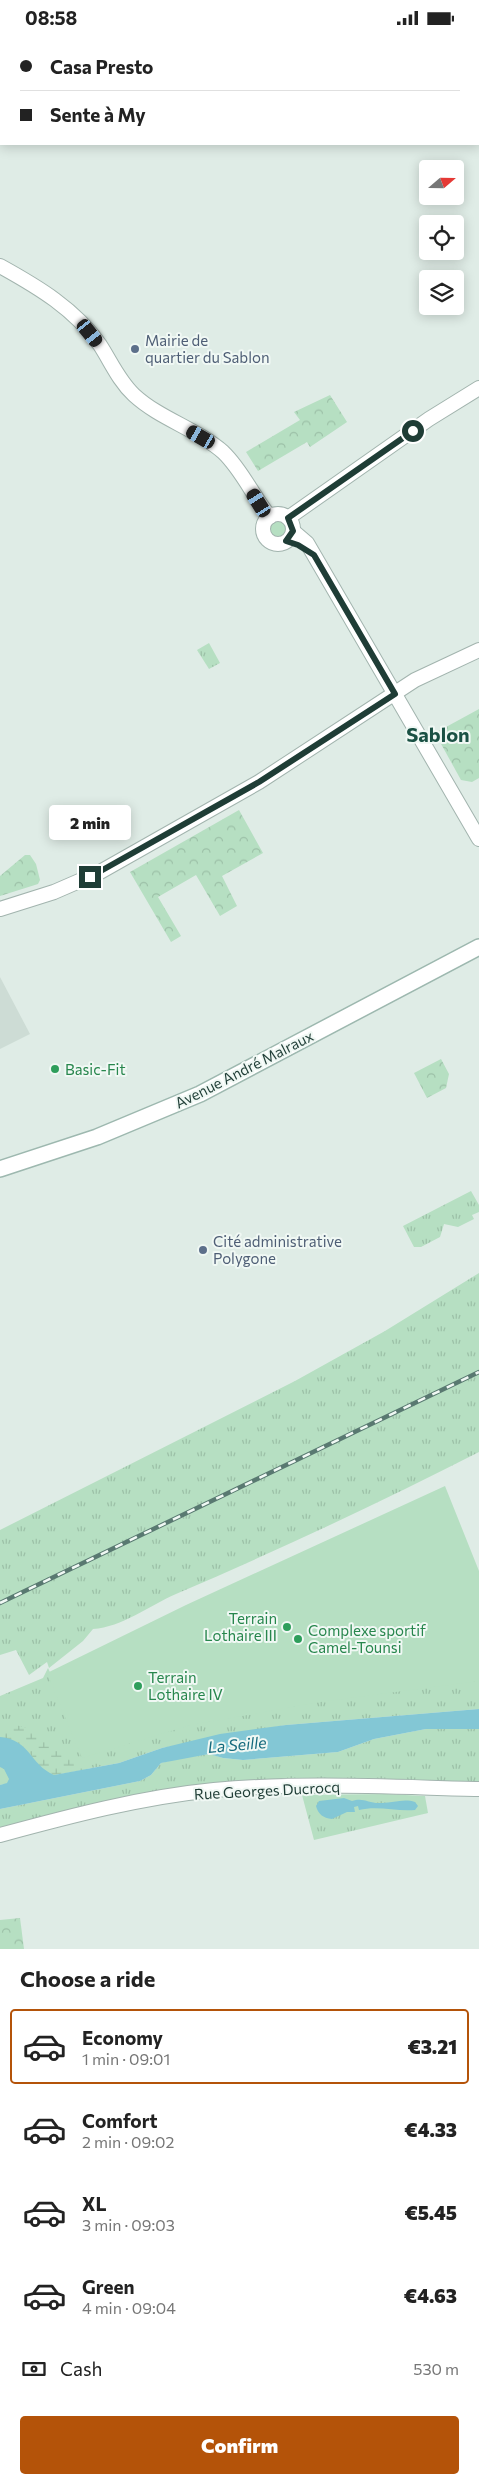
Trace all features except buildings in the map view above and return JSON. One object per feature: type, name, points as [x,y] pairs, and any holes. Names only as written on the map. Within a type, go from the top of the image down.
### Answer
[{"type":"main road","name":"Avenue André Malraux","points":[[0,1169],[97,1137],[200,1094],[479,947]]},
{"type":"street","points":[[0,266],[37,286],[80,321],[133,394],[223,452],[240,472],[270,517]]},
{"type":"street","points":[[479,388],[429,419],[289,530],[276,544],[267,539],[264,525],[270,517],[279,515],[289,530],[298,545],[314,555],[479,839]]},
{"type":"street","points":[[0,909],[54,892],[100,872],[259,782],[426,674],[479,650]]},
{"type":"street","name":"Rue Georges Ducrocq","points":[[0,1835],[86,1813],[149,1800],[216,1790],[364,1785],[479,1789]]},
{"type":"shaded area","points":[[0,977],[30,1034],[0,1049]]},
{"type":"green space","points":[[330,395],[347,422],[310,447],[307,442],[258,471],[246,452],[300,420],[294,412]]},
{"type":"green space","points":[[278,519],[285,522],[288,529],[285,536],[278,539],[271,536],[268,529],[271,522]]},
{"type":"green space","points":[[209,643],[220,663],[209,669],[197,650]]},
{"type":"green space","points":[[479,709],[479,778],[472,782],[461,780],[435,733]]},
{"type":"green space","points":[[239,810],[263,853],[222,876],[237,906],[220,916],[196,875],[158,897],[181,936],[171,942],[130,872]]},
{"type":"green space","points":[[25,855],[30,855],[36,864],[40,880],[38,884],[0,896],[0,876]]},
{"type":"green space","points":[[441,1059],[449,1074],[446,1088],[427,1098],[414,1073]]},
{"type":"green space","points":[[471,1191],[479,1205],[479,1212],[472,1215],[474,1219],[458,1227],[444,1224],[440,1237],[421,1247],[414,1247],[403,1226]]},
{"type":"green space","points":[[479,1273],[479,1452],[366,1508],[176,1594],[125,1620],[93,1629],[83,1641],[49,1668],[47,1662],[29,1675],[16,1650],[0,1655],[0,1530],[295,1381],[385,1331]]},
{"type":"green space","name":"Complexe sportif Camel-Tounsi","points":[[445,1486],[479,1571],[479,1681],[320,1702],[191,1725],[82,1758],[47,1673],[186,1605]]},
{"type":"green space","points":[[479,1657],[479,1709],[286,1725],[162,1748],[119,1763],[0,1785],[0,1696],[43,1678],[48,1668],[89,1755],[234,1695]]},
{"type":"green space","points":[[0,1724],[16,1725],[39,1734],[65,1755],[88,1769],[54,1775],[41,1767],[24,1747],[0,1737]]},
{"type":"green space","points":[[426,1729],[479,1729],[479,1783],[366,1778],[304,1782],[0,1828],[0,1809],[140,1781],[151,1775],[161,1763],[180,1758],[210,1754],[223,1758],[243,1760],[338,1752],[374,1739]]},
{"type":"green space","points":[[386,1794],[425,1796],[428,1813],[314,1840],[302,1795]]},
{"type":"green space","points":[[20,1918],[24,1949],[0,1949],[0,1920]]},
{"type":"water","name":"La Seille","points":[[479,1709],[479,1729],[426,1729],[374,1739],[338,1752],[243,1760],[223,1758],[209,1754],[161,1763],[151,1775],[140,1781],[0,1809],[0,1785],[7,1783],[9,1779],[4,1769],[0,1767],[0,1737],[10,1739],[24,1747],[39,1765],[54,1775],[119,1763],[162,1748],[220,1734],[286,1725]]},
{"type":"water","points":[[344,1798],[352,1801],[359,1800],[375,1803],[410,1801],[415,1802],[418,1806],[415,1810],[373,1808],[359,1810],[358,1806],[354,1807],[355,1812],[347,1812],[332,1819],[321,1815],[317,1809],[316,1806],[319,1801]]},
{"type":"railway","points":[[0,1603],[479,1372]]},
{"type":"place","name":"Mairie de quartier du Sablon","points":[[135,349]]},
{"type":"place","name":"Basic-Fit","points":[[55,1069]]},
{"type":"place","name":"Cité administrative Polygone","points":[[203,1250]]},
{"type":"place","name":"Terrain Lothaire III","points":[[287,1627]]},
{"type":"place","name":"Complexe sportif Camel-Tounsi","points":[[298,1639]]},
{"type":"place","name":"Terrain Lothaire IV","points":[[138,1686]]},
{"type":"district","name":"Sablon","points":[[438,734]]},
{"type":"route","points":[[90,877],[259,782],[395,694],[314,555],[298,545],[286,541],[291,537],[293,531],[288,518],[413,431]]}]
